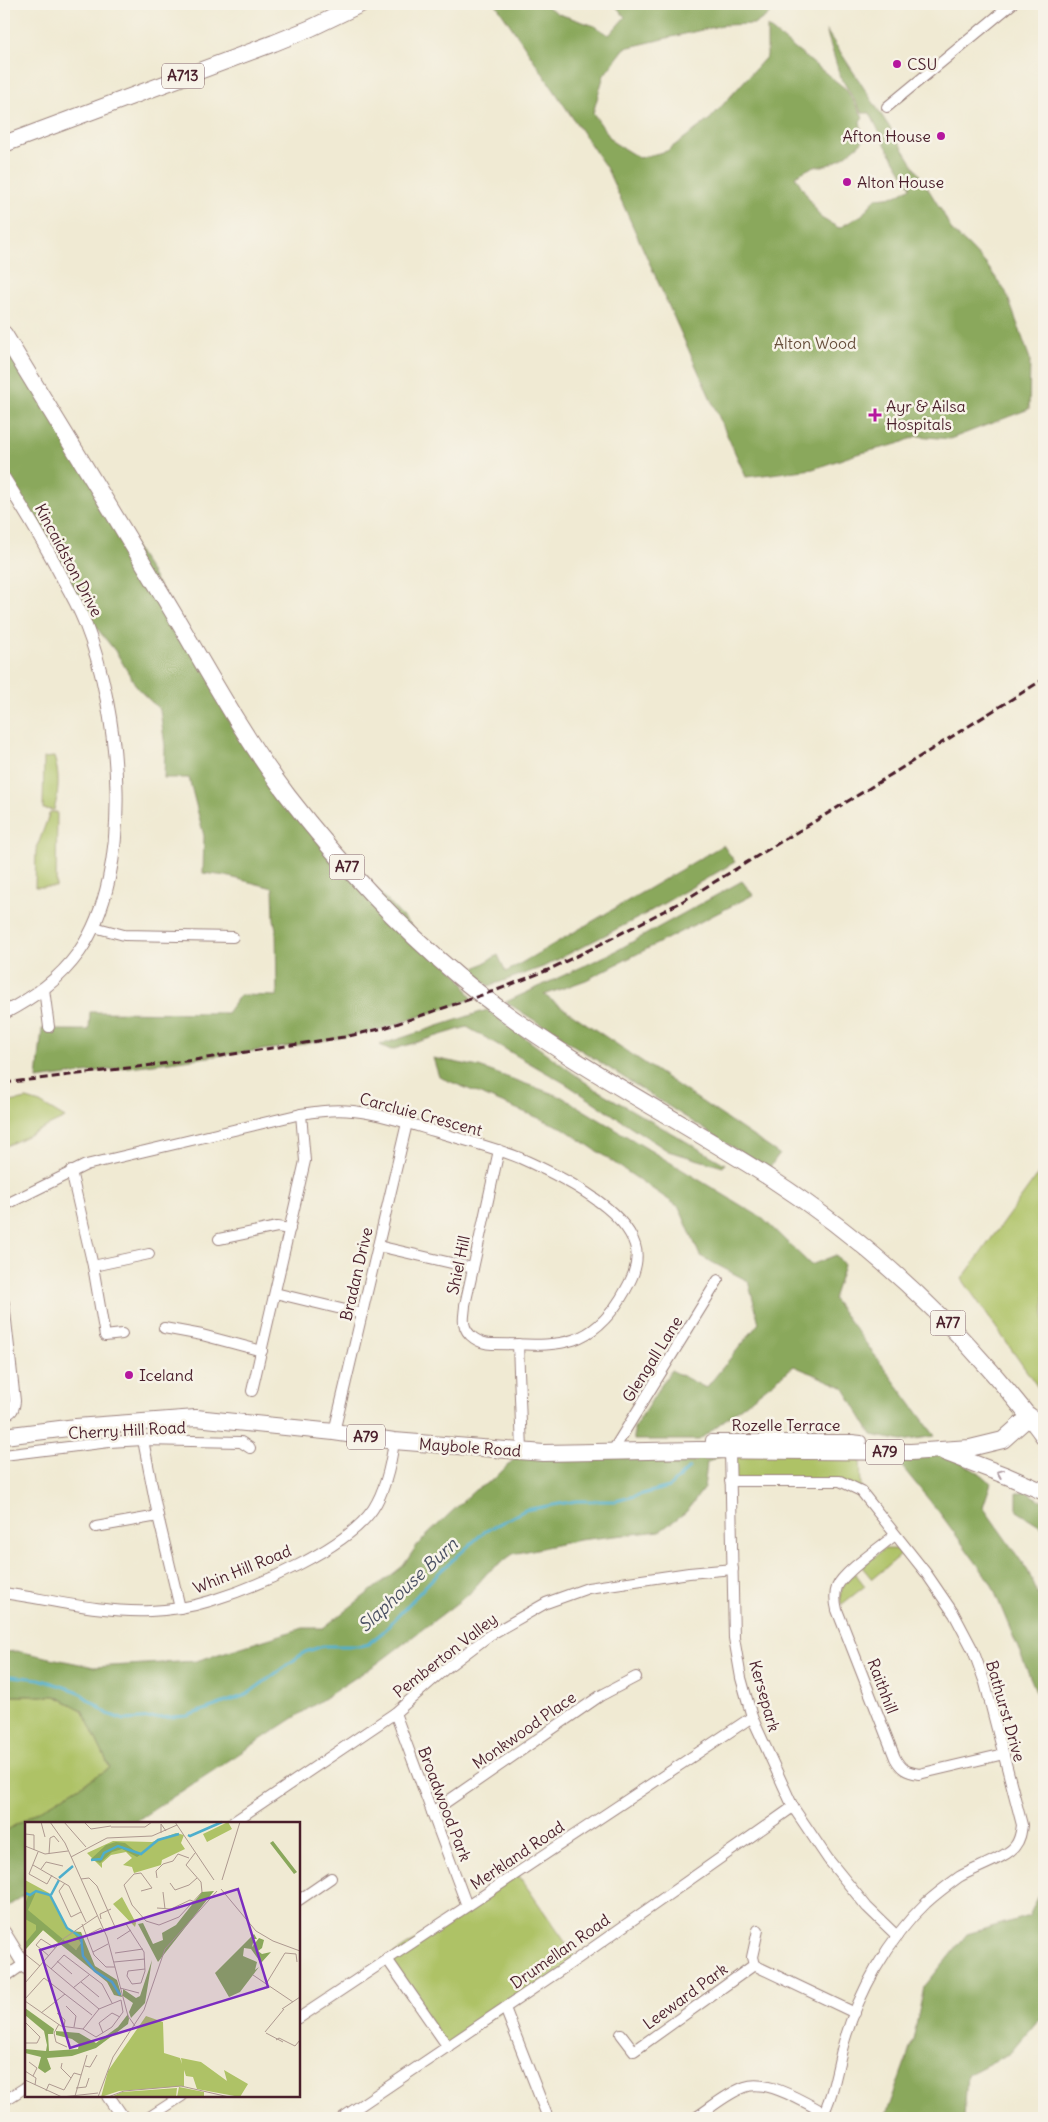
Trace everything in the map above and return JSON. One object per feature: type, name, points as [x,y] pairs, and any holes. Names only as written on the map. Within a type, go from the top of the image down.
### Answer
[{"type":"main road","name":"A713","points":[[4,144],[283,39],[361,4]]},
{"type":"main road","name":"A77","points":[[4,334],[242,729],[288,795],[369,894],[461,979],[522,1025],[563,1054],[772,1179],[856,1240],[898,1276],[963,1338],[1030,1416],[1044,1437]]},
{"type":"main road","name":"Maybole Road","points":[[4,1436],[76,1427],[196,1418],[334,1432],[394,1441],[522,1451],[730,1450],[911,1452],[970,1448],[1003,1440],[1030,1416]]},
{"type":"main road","name":"Maybole Road","points":[[939,1450],[994,1470],[1044,1492]]},
{"type":"street","points":[[887,107],[1008,5]]},
{"type":"street","name":"Kincaidston Drive","points":[[4,478],[51,557],[85,621],[98,661],[108,704],[115,774],[113,854],[103,902],[94,927],[78,953],[60,976],[35,996],[4,1013]]},
{"type":"street","points":[[94,927],[124,935],[233,937]]},
{"type":"street","points":[[44,989],[49,1027]]},
{"type":"street","name":"Carcluie Crescent","points":[[4,1208],[7,1204],[86,1165],[301,1114],[328,1110],[353,1111],[407,1123],[521,1158],[559,1177],[598,1202],[615,1215],[628,1229],[636,1246],[636,1267],[630,1283],[603,1322],[587,1335],[572,1342],[518,1344]]},
{"type":"street","points":[[252,1391],[305,1161],[301,1114]]},
{"type":"street","name":"Bradan Drive","points":[[334,1432],[407,1123]]},
{"type":"street","name":"Shiel Hill","points":[[499,1150],[465,1304],[464,1324],[469,1334],[487,1344],[518,1344]]},
{"type":"street","points":[[71,1171],[93,1266],[105,1336],[122,1334]]},
{"type":"street","points":[[219,1239],[277,1227],[290,1229]]},
{"type":"street","points":[[378,1246],[473,1268]]},
{"type":"street","points":[[93,1266],[149,1254]]},
{"type":"street","name":"Glengall Lane","points":[[612,1452],[718,1280]]},
{"type":"street","points":[[275,1293],[362,1314]]},
{"type":"street","points":[[4,1303],[15,1401],[14,1408],[10,1413],[4,1415]]},
{"type":"street","points":[[164,1328],[202,1335],[262,1351]]},
{"type":"street","points":[[518,1344],[522,1451]]},
{"type":"street","points":[[143,1440],[158,1516],[180,1608]]},
{"type":"street","name":"Cherry Hill Road","points":[[4,1455],[109,1442],[143,1440],[241,1442],[250,1448]]},
{"type":"street","name":"Rozelle Terrace","points":[[710,1450],[711,1440],[852,1440],[861,1441],[860,1451]]},
{"type":"street","name":"Whin Hill Road","points":[[4,1593],[120,1611],[180,1608],[210,1601],[295,1566],[338,1542],[353,1530],[373,1509],[384,1487],[392,1459],[394,1441]]},
{"type":"street","name":"Kersepark","points":[[730,1450],[734,1638],[741,1678],[752,1717],[793,1807],[833,1866],[867,1907],[897,1936]]},
{"type":"street","name":"Bathurst Drive","points":[[730,1481],[840,1481],[861,1491],[954,1614],[973,1650],[985,1683],[1022,1825],[1020,1837],[1014,1848],[959,1877],[926,1903],[897,1936],[868,1985],[844,2042],[836,2077],[823,2115]]},
{"type":"street","points":[[96,1527],[158,1516]]},
{"type":"street","name":"Raithhill","points":[[895,1535],[844,1577],[836,1588],[834,1599],[895,1758],[900,1767],[909,1773],[919,1774],[1004,1754]]},
{"type":"street","name":"Pemberton Valley","points":[[233,1822],[395,1713],[445,1669],[490,1635],[546,1603],[588,1588],[697,1572],[732,1569]]},
{"type":"street","name":"Monkwood Place","points":[[432,1812],[600,1696],[636,1677]]},
{"type":"street","name":"Broadwood Park","points":[[395,1713],[467,1906]]},
{"type":"street","name":"Merkland Road","points":[[300,2017],[752,1717]]},
{"type":"street","name":"Drumellan Road","points":[[342,2118],[505,2008],[793,1807]]},
{"type":"street","points":[[300,1899],[331,1878]]},
{"type":"street","points":[[758,1930],[752,1957],[754,1965],[856,2013]]},
{"type":"street","points":[[4,1932],[25,1966],[4,1978]]},
{"type":"street","points":[[387,1959],[448,2047]]},
{"type":"street","name":"Leeward Park","points":[[621,2034],[636,2053],[754,1965]]},
{"type":"street","points":[[505,2008],[548,2118]]},
{"type":"street","points":[[696,2118],[733,2092],[745,2086],[756,2084],[771,2087],[823,2115]]},
{"type":"street","points":[[4,2101],[25,2088]]},
{"type":"street","points":[[109,2097],[122,2118]]},
{"type":"street","points":[[148,2118],[180,2097]]},
{"type":"green space","name":"Alton Wood","points":[[496,4],[543,4],[559,14],[595,26],[609,35],[625,17],[614,4],[784,4],[755,24],[723,25],[625,48],[604,75],[593,113],[613,142],[639,158],[667,151],[710,119],[767,56],[767,27],[846,89],[863,117],[860,121],[863,141],[847,155],[827,165],[814,166],[795,176],[821,218],[839,228],[862,215],[876,198],[896,196],[911,187],[886,146],[870,113],[862,113],[840,76],[826,30],[901,145],[952,231],[986,264],[1006,292],[1030,359],[1029,409],[950,439],[917,436],[898,444],[857,454],[813,469],[746,477],[607,169]]},
{"type":"green space","points":[[4,334],[288,795],[461,979],[472,999],[382,1029],[344,1037],[286,1047],[37,1079],[42,1029],[49,1027],[55,1030],[89,1030],[90,1012],[227,1013],[240,995],[277,996],[276,929],[273,888],[226,876],[203,873],[204,836],[189,778],[164,778],[165,746],[160,710],[138,689],[116,652],[75,601],[4,478]]},
{"type":"green space","points":[[54,757],[58,777],[56,804],[54,810],[43,809],[44,758]]},
{"type":"green space","points":[[50,812],[57,812],[56,887],[35,887],[36,850]]},
{"type":"green space","points":[[723,845],[735,862],[642,916],[543,967],[489,986],[470,971],[498,955],[506,972]]},
{"type":"green space","points":[[742,881],[753,895],[586,980],[544,995],[779,1154],[768,1170],[506,1002],[614,952]]},
{"type":"green space","points":[[487,1010],[592,1087],[725,1164],[723,1167],[668,1151],[566,1084],[467,1027],[391,1050],[380,1045]]},
{"type":"green space","points":[[433,1058],[479,1067],[562,1097],[762,1218],[811,1265],[836,1255],[844,1265],[833,1299],[935,1436],[902,1441],[872,1435],[843,1387],[794,1366],[699,1440],[634,1440],[634,1428],[671,1370],[706,1388],[759,1323],[748,1281],[700,1256],[679,1207],[563,1128],[439,1077]]},
{"type":"green space","points":[[27,1099],[40,1103],[65,1118],[4,1147],[4,1103]]},
{"type":"green space","points":[[1044,1166],[1044,1396],[962,1279]]},
{"type":"green space","points":[[730,1450],[860,1451],[861,1491],[851,1485],[730,1481]]},
{"type":"green space","points":[[730,1450],[707,1463],[704,1488],[686,1512],[660,1531],[579,1540],[513,1554],[488,1572],[469,1594],[378,1663],[135,1822],[25,1822],[25,1895],[4,1909],[4,1832],[110,1768],[82,1710],[56,1696],[4,1696],[4,1652],[17,1651],[94,1667],[196,1661],[303,1628],[323,1628],[403,1566],[418,1544],[475,1490],[493,1480],[522,1451]]},
{"type":"green space","points":[[939,1450],[977,1472],[991,1483],[983,1507],[1028,1571],[1044,1608],[1044,1716],[1040,1701],[991,1583],[939,1512],[890,1452]]},
{"type":"green space","points":[[1025,1491],[1044,1502],[1044,1528],[1017,1511],[1017,1493]]},
{"type":"green space","points":[[884,1549],[897,1549],[901,1555],[872,1579],[862,1567]]},
{"type":"green space","points":[[855,1573],[865,1586],[841,1605],[841,1591]]},
{"type":"green space","points":[[4,1696],[56,1696],[82,1710],[110,1768],[4,1832]]},
{"type":"green space","points":[[517,1873],[577,1959],[448,2047],[387,1959]]},
{"type":"green space","points":[[1044,1885],[1044,2021],[1039,2019],[1010,2053],[967,2075],[964,2118],[885,2118],[913,2040],[924,1987],[967,1934],[1029,1916]]},
{"type":"waterway","name":"Slaphouse Burn","points":[[4,1677],[39,1679],[77,1691],[108,1714],[124,1720],[187,1716],[246,1695],[305,1652],[323,1646],[360,1646],[368,1644],[383,1632],[434,1577],[484,1532],[525,1510],[576,1501],[616,1501],[669,1487],[689,1468]]},
{"type":"railway","points":[[4,1083],[194,1060],[344,1037],[384,1028],[497,990],[548,970],[683,901],[868,789],[1044,679]]},
{"type":"place","name":"CSU","points":[[897,64]]},
{"type":"place","name":"Afton House","points":[[941,136]]},
{"type":"place","name":"Alton House","points":[[847,182]]},
{"type":"place","name":"Ayr & Ailsa Hospitals","points":[[875,415]]},
{"type":"place","name":"Iceland","points":[[129,1375]]}]
